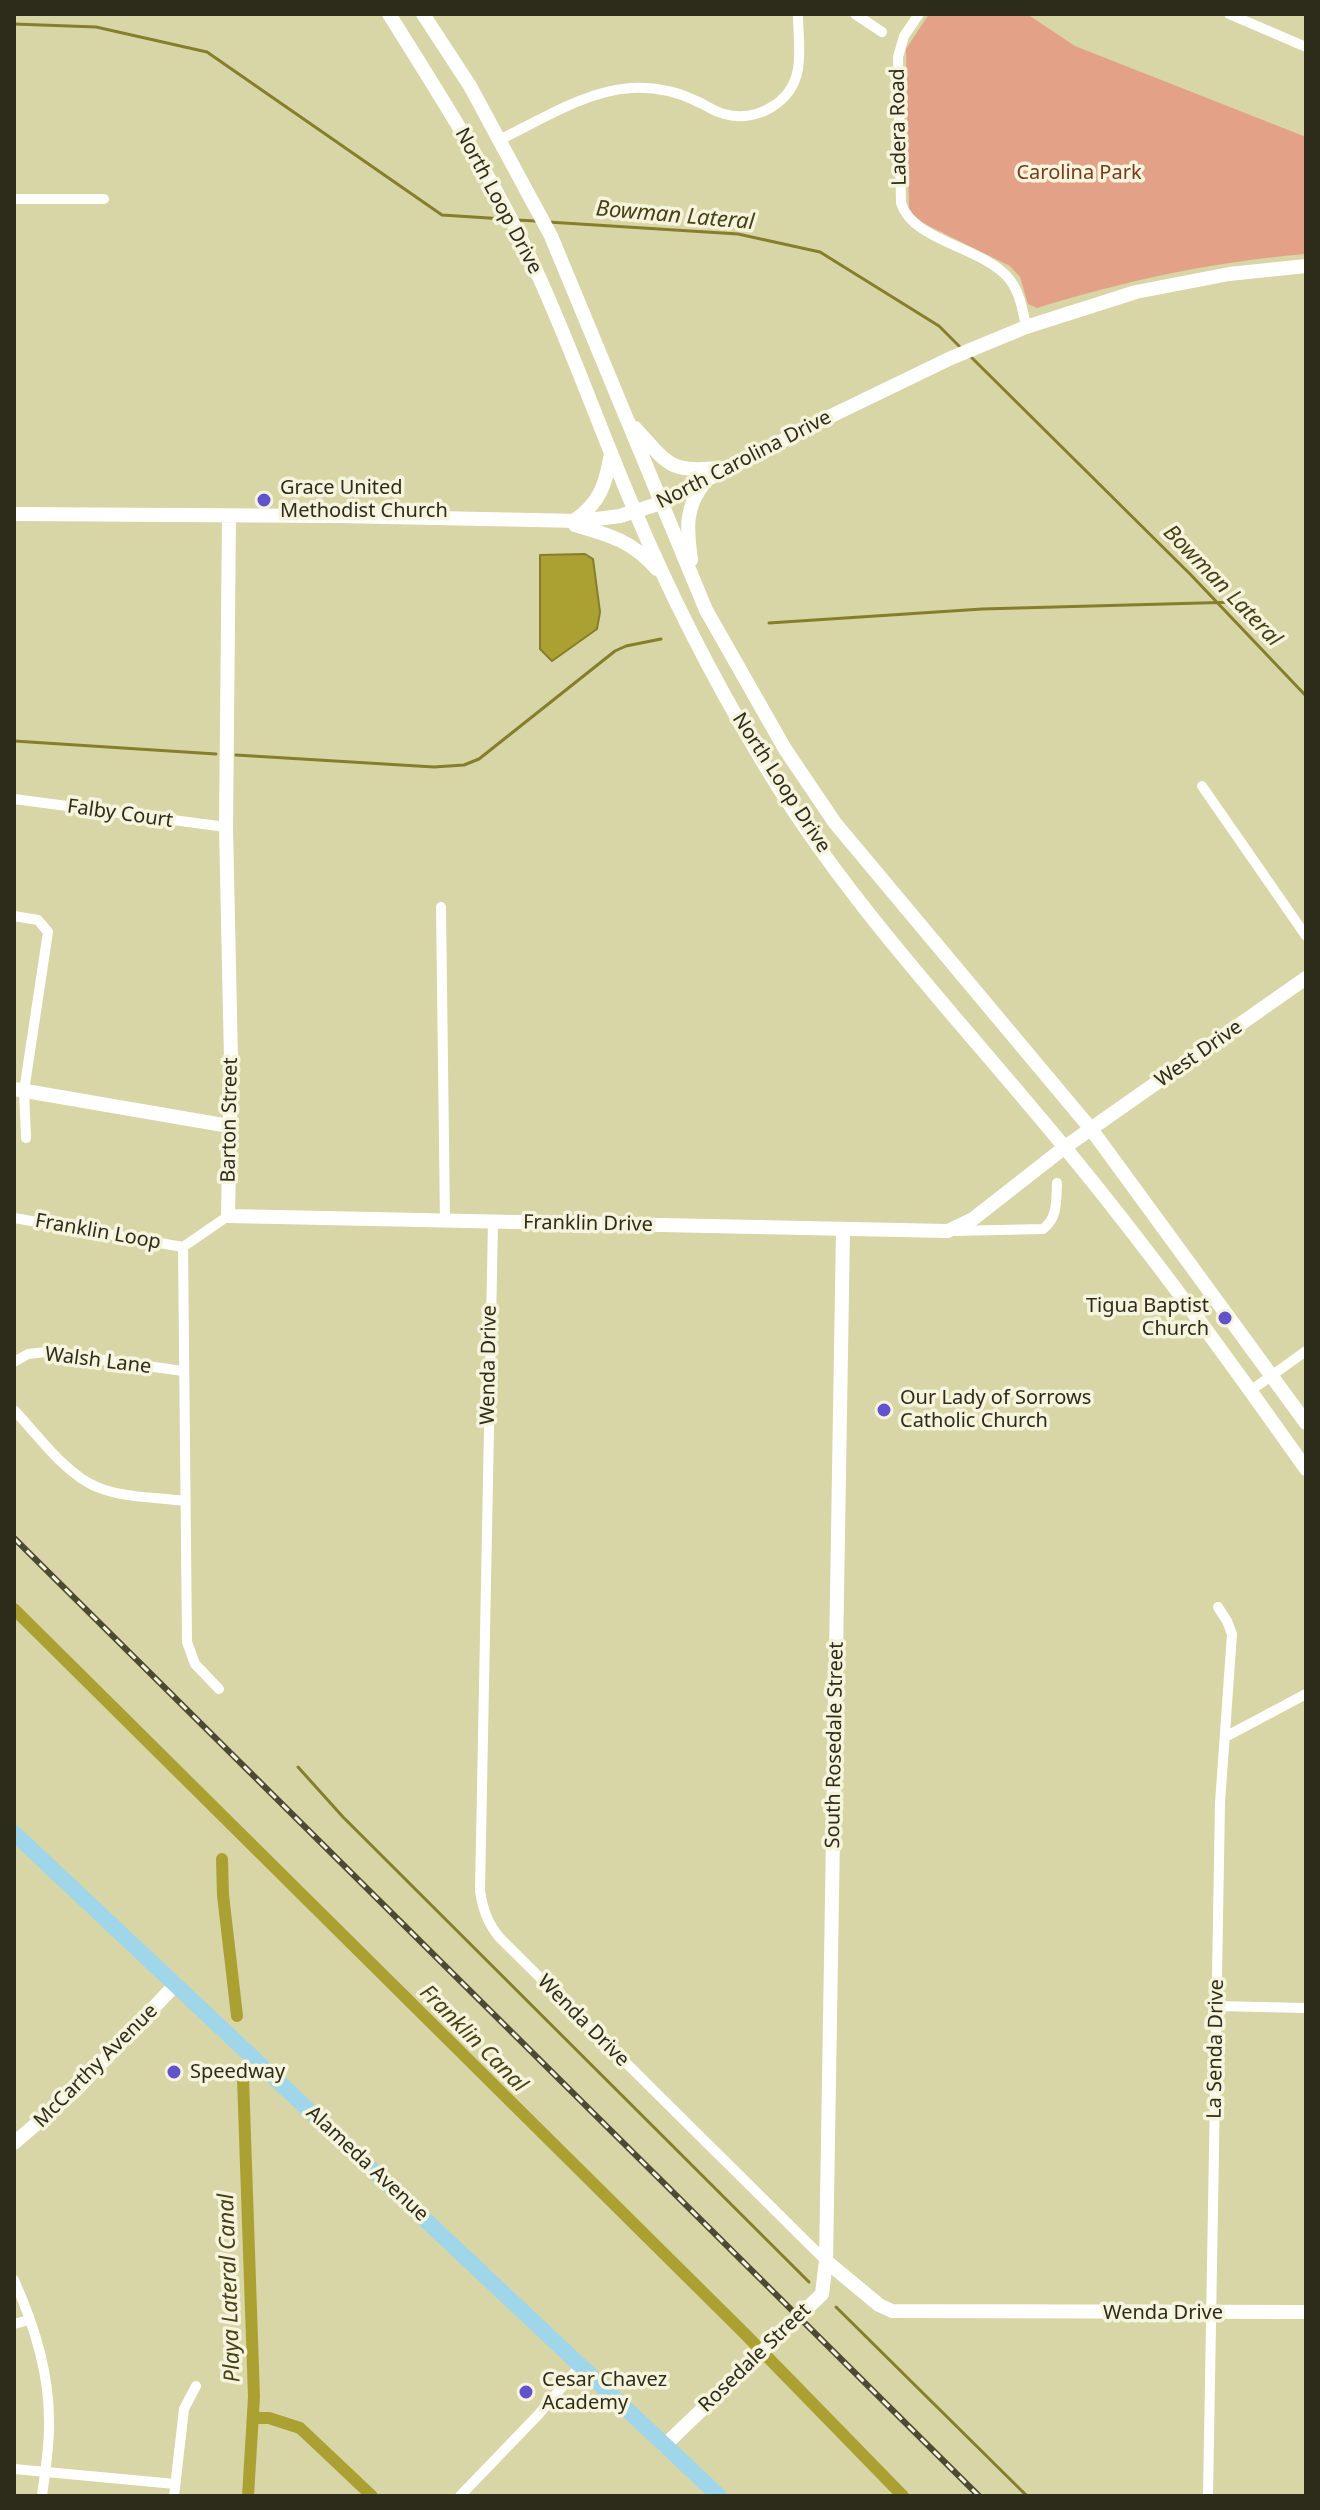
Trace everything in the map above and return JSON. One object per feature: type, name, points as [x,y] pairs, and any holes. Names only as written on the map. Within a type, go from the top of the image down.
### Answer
[{"type":"main road","name":"North Loop Drive","points":[[389,14],[499,197],[543,285],[635,513],[665,579],[686,624],[762,761],[806,827],[880,925],[1134,1233],[1306,1469]]},
{"type":"main road","name":"North Loop Drive","points":[[423,14],[501,139],[555,245],[706,610],[785,749],[835,823],[1091,1129],[1306,1423]]},
{"type":"main road","name":"North Carolina Drive","points":[[14,514],[567,521],[635,513],[661,503],[951,358],[1026,327],[1136,292],[1229,274],[1306,266]]},
{"type":"main road","points":[[628,421],[677,468],[687,471],[730,468]]},
{"type":"main road","points":[[567,521],[589,510],[601,496],[611,454]]},
{"type":"main road","points":[[694,580],[687,529],[688,510],[695,494],[707,480]]},
{"type":"main road","name":"Barton Street","points":[[228,1216],[230,958],[226,827],[229,516]]},
{"type":"main road","points":[[567,521],[620,538],[645,556],[665,579]]},
{"type":"main road","points":[[762,761],[785,749]]},
{"type":"main road","name":"West Drive","points":[[1091,1129],[1306,978]]},
{"type":"main road","points":[[19,1090],[229,1126]]},
{"type":"main road","name":"Franklin Drive","points":[[228,1216],[948,1231],[973,1219],[1091,1129]]},
{"type":"main road","name":"South Rosedale Street","points":[[826,2261],[843,1230]]},
{"type":"main road","name":"Alameda Avenue","points":[[17,1840],[719,2496]]},
{"type":"main road","name":"McCarthy Avenue","points":[[14,2143],[76,2090],[175,1985]]},
{"type":"main road","name":"Wenda Drive","points":[[826,2261],[879,2305],[892,2311],[1306,2312]]},
{"type":"main road","name":"Rosedale Street","points":[[664,2446],[822,2294],[826,2261]]},
{"type":"street","points":[[501,139],[581,101],[628,88],[671,92],[735,117],[761,113],[785,96],[796,78],[799,66],[798,14]]},
{"type":"street","points":[[855,14],[882,32]]},
{"type":"street","name":"Ladera Road","points":[[919,14],[904,36],[898,57],[901,203],[915,224],[998,268],[1016,290],[1026,327]]},
{"type":"street","points":[[1229,14],[1306,47]]},
{"type":"street","points":[[14,199],[104,199]]},
{"type":"street","points":[[1202,786],[1306,936]]},
{"type":"street","name":"Falby Court","points":[[14,799],[226,827]]},
{"type":"street","points":[[441,907],[445,1221]]},
{"type":"street","points":[[14,916],[38,920],[47,929],[48,936],[19,1090],[26,1138]]},
{"type":"street","name":"Franklin Drive","points":[[948,1231],[1043,1229],[1055,1214],[1057,1183]]},
{"type":"street","points":[[219,1689],[195,1664],[187,1642],[183,1247],[228,1216]]},
{"type":"street","name":"Franklin Loop","points":[[14,1218],[183,1247]]},
{"type":"street","name":"Wenda Drive","points":[[493,1222],[485,1539],[482,1905],[500,1938],[826,2261]]},
{"type":"street","points":[[1250,1391],[1306,1351]]},
{"type":"street","name":"Walsh Lane","points":[[14,1362],[28,1354],[46,1352],[183,1371]]},
{"type":"street","points":[[14,1410],[75,1474],[94,1486],[111,1492],[184,1501]]},
{"type":"street","name":"La Senda Drive","points":[[1208,2496],[1220,1789],[1227,1736],[1232,1630],[1218,1607]]},
{"type":"street","points":[[1227,1736],[1306,1694]]},
{"type":"street","points":[[1216,2006],[1306,2008]]},
{"type":"street","points":[[14,2280],[29,2320],[48,2398],[49,2422],[42,2496]]},
{"type":"street","points":[[14,2324],[29,2320]]},
{"type":"street","points":[[460,2496],[581,2365]]},
{"type":"street","points":[[174,2496],[184,2409],[196,2386]]},
{"type":"street","points":[[14,2469],[175,2484]]},
{"type":"green space","name":"Carolina Park","points":[[929,14],[1027,14],[1075,46],[1306,137],[1306,254],[1170,274],[1037,308],[1028,304],[1020,277],[1010,266],[921,222],[909,211],[906,49]]},
{"type":"shaded area","points":[[585,554],[593,559],[600,612],[597,629],[552,661],[540,649],[540,555]]},
{"type":"waterway","name":"Bowman Lateral","points":[[14,24],[96,27],[207,52],[442,215],[504,219]]},
{"type":"waterway","name":"Bowman Lateral","points":[[516,220],[536,221]]},
{"type":"waterway","name":"Bowman Lateral","points":[[548,222],[738,234],[820,252],[939,326],[960,347]]},
{"type":"waterway","name":"Bowman Lateral","points":[[969,355],[1191,575],[1306,696]]},
{"type":"waterway","points":[[769,623],[982,609],[1238,602]]},
{"type":"waterway","points":[[236,755],[434,767],[464,765],[479,759],[615,651],[661,639]]},
{"type":"waterway","points":[[14,741],[216,754]]},
{"type":"waterway","name":"Franklin Canal","points":[[14,1609],[745,2334],[903,2496]]},
{"type":"waterway","points":[[298,1767],[343,1817],[809,2282]]},
{"type":"waterway","name":"Playa Lateral Canal","points":[[222,1859],[223,1895],[237,2016]]},
{"type":"waterway","name":"Playa Lateral Canal","points":[[243,2078],[254,2397],[248,2496]]},
{"type":"waterway","points":[[836,2307],[1027,2496]]},
{"type":"waterway","points":[[254,2418],[269,2418],[300,2428],[372,2496]]},
{"type":"railway","points":[[14,1538],[979,2496]]},
{"type":"place","name":"Grace United Methodist Church","points":[[264,500]]},
{"type":"place","name":"Tigua Baptist Church","points":[[1225,1318]]},
{"type":"place","name":"Our Lady of Sorrows Catholic Church","points":[[884,1410]]},
{"type":"place","name":"Speedway","points":[[174,2072]]},
{"type":"place","name":"Cesar Chavez Academy","points":[[526,2392]]}]
